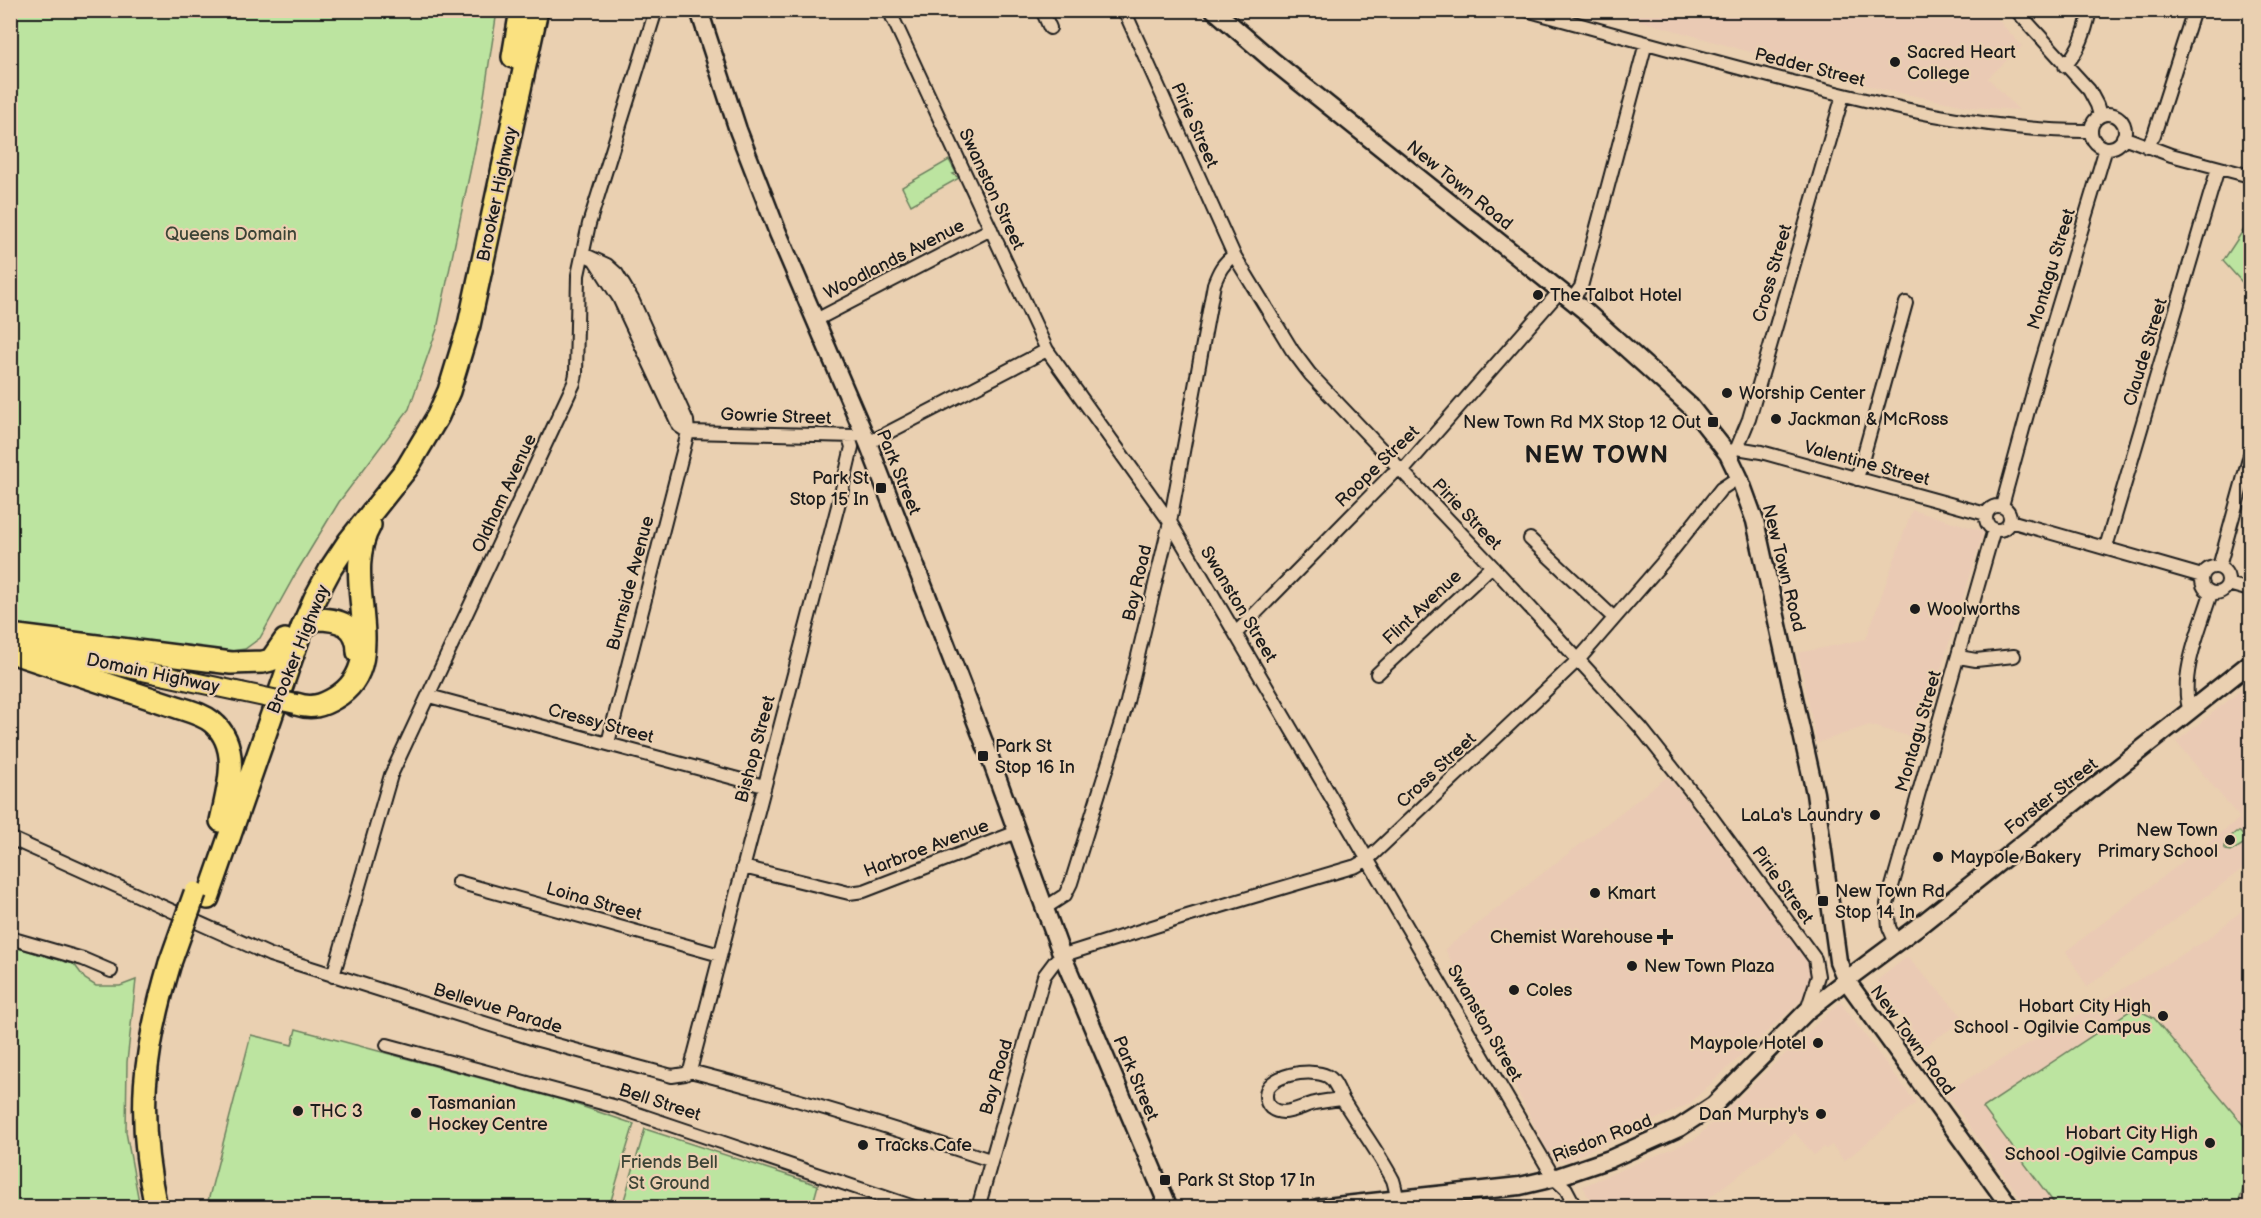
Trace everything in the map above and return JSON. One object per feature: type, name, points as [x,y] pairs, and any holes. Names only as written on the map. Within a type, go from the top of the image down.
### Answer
[{"type":"highway","name":"Brooker Highway","points":[[171,1208],[157,1140],[156,1102],[158,1068],[177,966],[293,634],[293,615],[322,558],[411,439],[437,387],[456,324],[514,53],[521,10]]},
{"type":"highway","name":"Brooker Highway","points":[[201,896],[221,821],[293,634],[349,541],[395,484],[422,444],[438,416],[461,356],[537,10]]},
{"type":"highway","points":[[296,704],[305,707],[317,706],[337,697],[354,681],[362,666],[365,640],[359,592],[358,568],[361,549],[368,529],[393,493],[395,484]]},
{"type":"highway","points":[[10,635],[245,663],[271,660],[293,634],[316,619],[338,621],[355,633],[358,653],[352,670],[338,687],[323,697],[296,704]]},
{"type":"highway","points":[[10,652],[201,715],[213,723],[223,734],[231,761],[221,821]]},
{"type":"highway","points":[[156,1208],[144,1134],[144,1094],[153,1023],[177,966]]},
{"type":"main road","name":"Domain Highway","points":[[10,643],[296,704]]},
{"type":"street","name":"Oldham Avenue","points":[[333,976],[391,775],[574,383],[578,275],[589,256],[589,224],[656,10]]},
{"type":"street","name":"Park Street","points":[[699,10],[738,130],[985,744],[1063,957],[1169,1208]]},
{"type":"street","name":"Swanston Street","points":[[889,10],[1047,350],[1170,522],[1554,1178],[1566,1189],[1576,1208]]},
{"type":"street","points":[[1042,10],[1050,28]]},
{"type":"street","name":"Pirie Street","points":[[1124,10],[1234,255],[1292,350],[1310,374],[1579,659],[1641,728],[1712,818],[1815,959],[1818,976],[1807,1011]]},
{"type":"street","name":"New Town Road","points":[[1214,10],[1273,61],[1565,296],[1690,406],[1732,451],[1755,521],[1815,793],[1838,961],[1846,980],[2009,1207]]},
{"type":"street","name":"Pedder Street","points":[[1526,10],[1843,95],[1965,119],[2057,131],[2091,131]]},
{"type":"street","points":[[2016,10],[2089,90],[2100,115]]},
{"type":"street","points":[[2065,66],[2082,42],[2090,10]]},
{"type":"street","points":[[2147,147],[2154,135],[2194,10]]},
{"type":"street","name":"Roope Street","points":[[1236,633],[1392,474],[1406,467],[1565,296],[1581,287],[1646,43]]},
{"type":"street","name":"Cross Street","points":[[1732,451],[1749,419],[1843,95]]},
{"type":"street","points":[[2110,114],[2119,118],[2124,127],[2123,137],[2116,145],[2106,147],[2097,144],[2091,131],[2093,122],[2100,115],[2110,114]]},
{"type":"street","points":[[2123,137],[2147,147],[2250,176]]},
{"type":"street","name":"Montagu Street","points":[[2002,506],[2040,367],[2106,147]]},
{"type":"street","name":"Claude Street","points":[[2106,547],[2218,168]]},
{"type":"street","name":"Woodlands Avenue","points":[[814,321],[991,229]]},
{"type":"street","name":"Bay Road","points":[[1046,908],[1065,895],[1071,883],[1126,706],[1170,522],[1214,284],[1226,261],[1234,255]]},
{"type":"street","points":[[589,256],[619,298],[679,426],[688,432]]},
{"type":"street","points":[[1857,479],[1906,303]]},
{"type":"street","points":[[860,438],[1047,350]]},
{"type":"street","name":"Gowrie Street","points":[[688,432],[860,438]]},
{"type":"street","name":"Burnside Avenue","points":[[608,743],[688,432]]},
{"type":"street","name":"Bishop Street","points":[[690,1071],[852,447],[860,438]]},
{"type":"street","name":"Valentine Street","points":[[1732,451],[1761,452],[1986,514]]},
{"type":"street","points":[[2219,567],[2250,455]]},
{"type":"street","name":"Cross Street","points":[[1063,957],[1184,917],[1356,866],[1368,859],[1579,659],[1664,561],[1721,489],[1739,477]]},
{"type":"street","points":[[1994,506],[2002,506],[2008,510],[2010,521],[2004,529],[1994,530],[1988,525],[1986,514],[1994,506]]},
{"type":"street","points":[[2010,521],[2202,576]]},
{"type":"street","name":"Montagu Street","points":[[1896,943],[1889,927],[1887,904],[1994,530]]},
{"type":"street","points":[[1530,539],[1614,618]]},
{"type":"street","name":"Flint Avenue","points":[[1377,674],[1492,566]]},
{"type":"street","points":[[2210,567],[2219,567],[2226,572],[2228,584],[2223,591],[2211,592],[2202,584],[2202,576],[2210,567]]},
{"type":"street","points":[[2228,584],[2250,590]]},
{"type":"street","points":[[2190,711],[2186,700],[2187,681],[2211,592]]},
{"type":"street","points":[[1959,657],[1976,660],[2014,656]]},
{"type":"street","name":"Forster Street","points":[[1846,980],[2250,663]]},
{"type":"street","name":"Cressy Street","points":[[429,696],[764,786]]},
{"type":"street","name":"Harbroe Avenue","points":[[742,867],[849,893],[864,891],[1017,832]]},
{"type":"street","name":"Bellevue Parade","points":[[10,838],[258,951],[333,976],[538,1040],[672,1076],[690,1071],[844,1113],[990,1160]]},
{"type":"street","name":"Loina Street","points":[[458,882],[720,955]]},
{"type":"street","points":[[10,938],[83,959],[111,971]]},
{"type":"street","name":"Bay Road","points":[[978,1208],[1044,976],[1063,957]]},
{"type":"street","name":"Risdon Road","points":[[1317,1208],[1520,1186],[1554,1178],[1637,1148],[1679,1128],[1714,1105],[1807,1011],[1846,980]]},
{"type":"street","name":"Bell Street","points":[[387,1045],[634,1112],[917,1208]]},
{"type":"street","points":[[1342,1099],[1278,1112],[1270,1107],[1266,1100],[1266,1090],[1271,1082],[1281,1077],[1313,1073],[1324,1074],[1332,1079],[1393,1182],[1397,1198]]},
{"type":"shaded area","name":"Sacred Heart College","points":[[1633,10],[1990,11],[2022,46],[1988,78],[2019,110],[1972,107],[1884,90],[1631,18]]},
{"type":"shaded area","points":[[1912,510],[1984,531],[1919,739],[1869,725],[1817,743],[1798,653],[1866,639]]},
{"type":"shaded area","name":"New Town Primary School","points":[[2250,683],[2250,863],[2087,987],[2066,951],[2240,818],[2176,742]]},
{"type":"shaded area","name":"New Town Plaza","points":[[1668,776],[1808,957],[1813,976],[1809,993],[1689,1104],[1566,1161],[1552,1160],[1445,949]]},
{"type":"shaded area","name":"Hobart City High School - Ogilvie Campus","points":[[2250,904],[2250,1207],[2027,1207],[1945,1092],[2205,941]]},
{"type":"shaded area","points":[[1907,957],[1965,1019],[1925,1046],[1876,981]]},
{"type":"shaded area","points":[[1840,1002],[1916,1103],[1844,1161],[1832,1145],[1826,1149],[1824,1147],[1814,1155],[1795,1133],[1700,1204],[1702,1207],[1593,1207],[1583,1186],[1695,1139]]},
{"type":"green space","name":"Queens Domain","points":[[10,11],[497,11],[479,129],[437,329],[409,409],[339,502],[260,638],[245,649],[218,653],[11,625]]},
{"type":"green space","points":[[949,160],[956,173],[953,174],[959,178],[911,205],[902,187]]},
{"type":"green space","points":[[2250,220],[2250,291],[2223,261]]},
{"type":"green space","points":[[2236,832],[2240,832],[2245,843],[2232,851],[2226,850],[2224,846]]},
{"type":"green space","points":[[11,946],[74,964],[85,979],[96,986],[120,986],[136,980],[127,1062],[126,1132],[140,1207],[11,1207]]},
{"type":"green space","name":"Hobart City High School - Ogilvie Campus","points":[[2134,1008],[2154,1018],[2250,1133],[2245,1181],[2236,1207],[2057,1207],[1983,1108]]},
{"type":"green space","name":"Tasmanian Hockey Centre","points":[[296,1029],[569,1102],[634,1124],[609,1207],[209,1207],[207,1205],[251,1035],[292,1045]]},
{"type":"green space","name":"Friends Bell St Ground","points":[[645,1129],[818,1185],[812,1207],[622,1207]]},
{"type":"place","name":"Sacred Heart College","points":[[1895,62]]},
{"type":"place","name":"The Talbot Hotel","points":[[1538,295]]},
{"type":"place","name":"Worship Center","points":[[1727,393]]},
{"type":"place","name":"Jackman & McRoss","points":[[1776,419]]},
{"type":"place","name":"New Town Rd MX Stop 12 Out","points":[[1713,422]]},
{"type":"place","name":"Park St Stop 15 In","points":[[881,488]]},
{"type":"place","name":"Woolworths","points":[[1915,609]]},
{"type":"place","name":"Park St Stop 16 In","points":[[983,756]]},
{"type":"place","name":"LaLa's Laundry","points":[[1875,815]]},
{"type":"place","name":"New Town Primary School","points":[[2230,840]]},
{"type":"place","name":"Maypole Bakery","points":[[1938,857]]},
{"type":"place","name":"Kmart","points":[[1595,893]]},
{"type":"place","name":"New Town Rd Stop 14 In","points":[[1823,901]]},
{"type":"place","name":"Chemist Warehouse","points":[[1665,937]]},
{"type":"place","name":"New Town Plaza","points":[[1632,966]]},
{"type":"place","name":"Coles","points":[[1514,990]]},
{"type":"place","name":"Hobart City High School - Ogilvie Campus","points":[[2163,1016]]},
{"type":"place","name":"Maypole Hotel","points":[[1818,1043]]},
{"type":"place","name":"THC 3","points":[[298,1111]]},
{"type":"place","name":"Tasmanian Hockey Centre","points":[[416,1113]]},
{"type":"place","name":"Dan Murphy's","points":[[1821,1114]]},
{"type":"place","name":"Hobart City High School -Ogilvie Campus","points":[[2210,1143]]},
{"type":"place","name":"Tracks Cafe","points":[[863,1145]]},
{"type":"place","name":"Park St Stop 17 In","points":[[1165,1180]]},
{"type":"district","name":"NEW TOWN","points":[[1597,455]]}]
